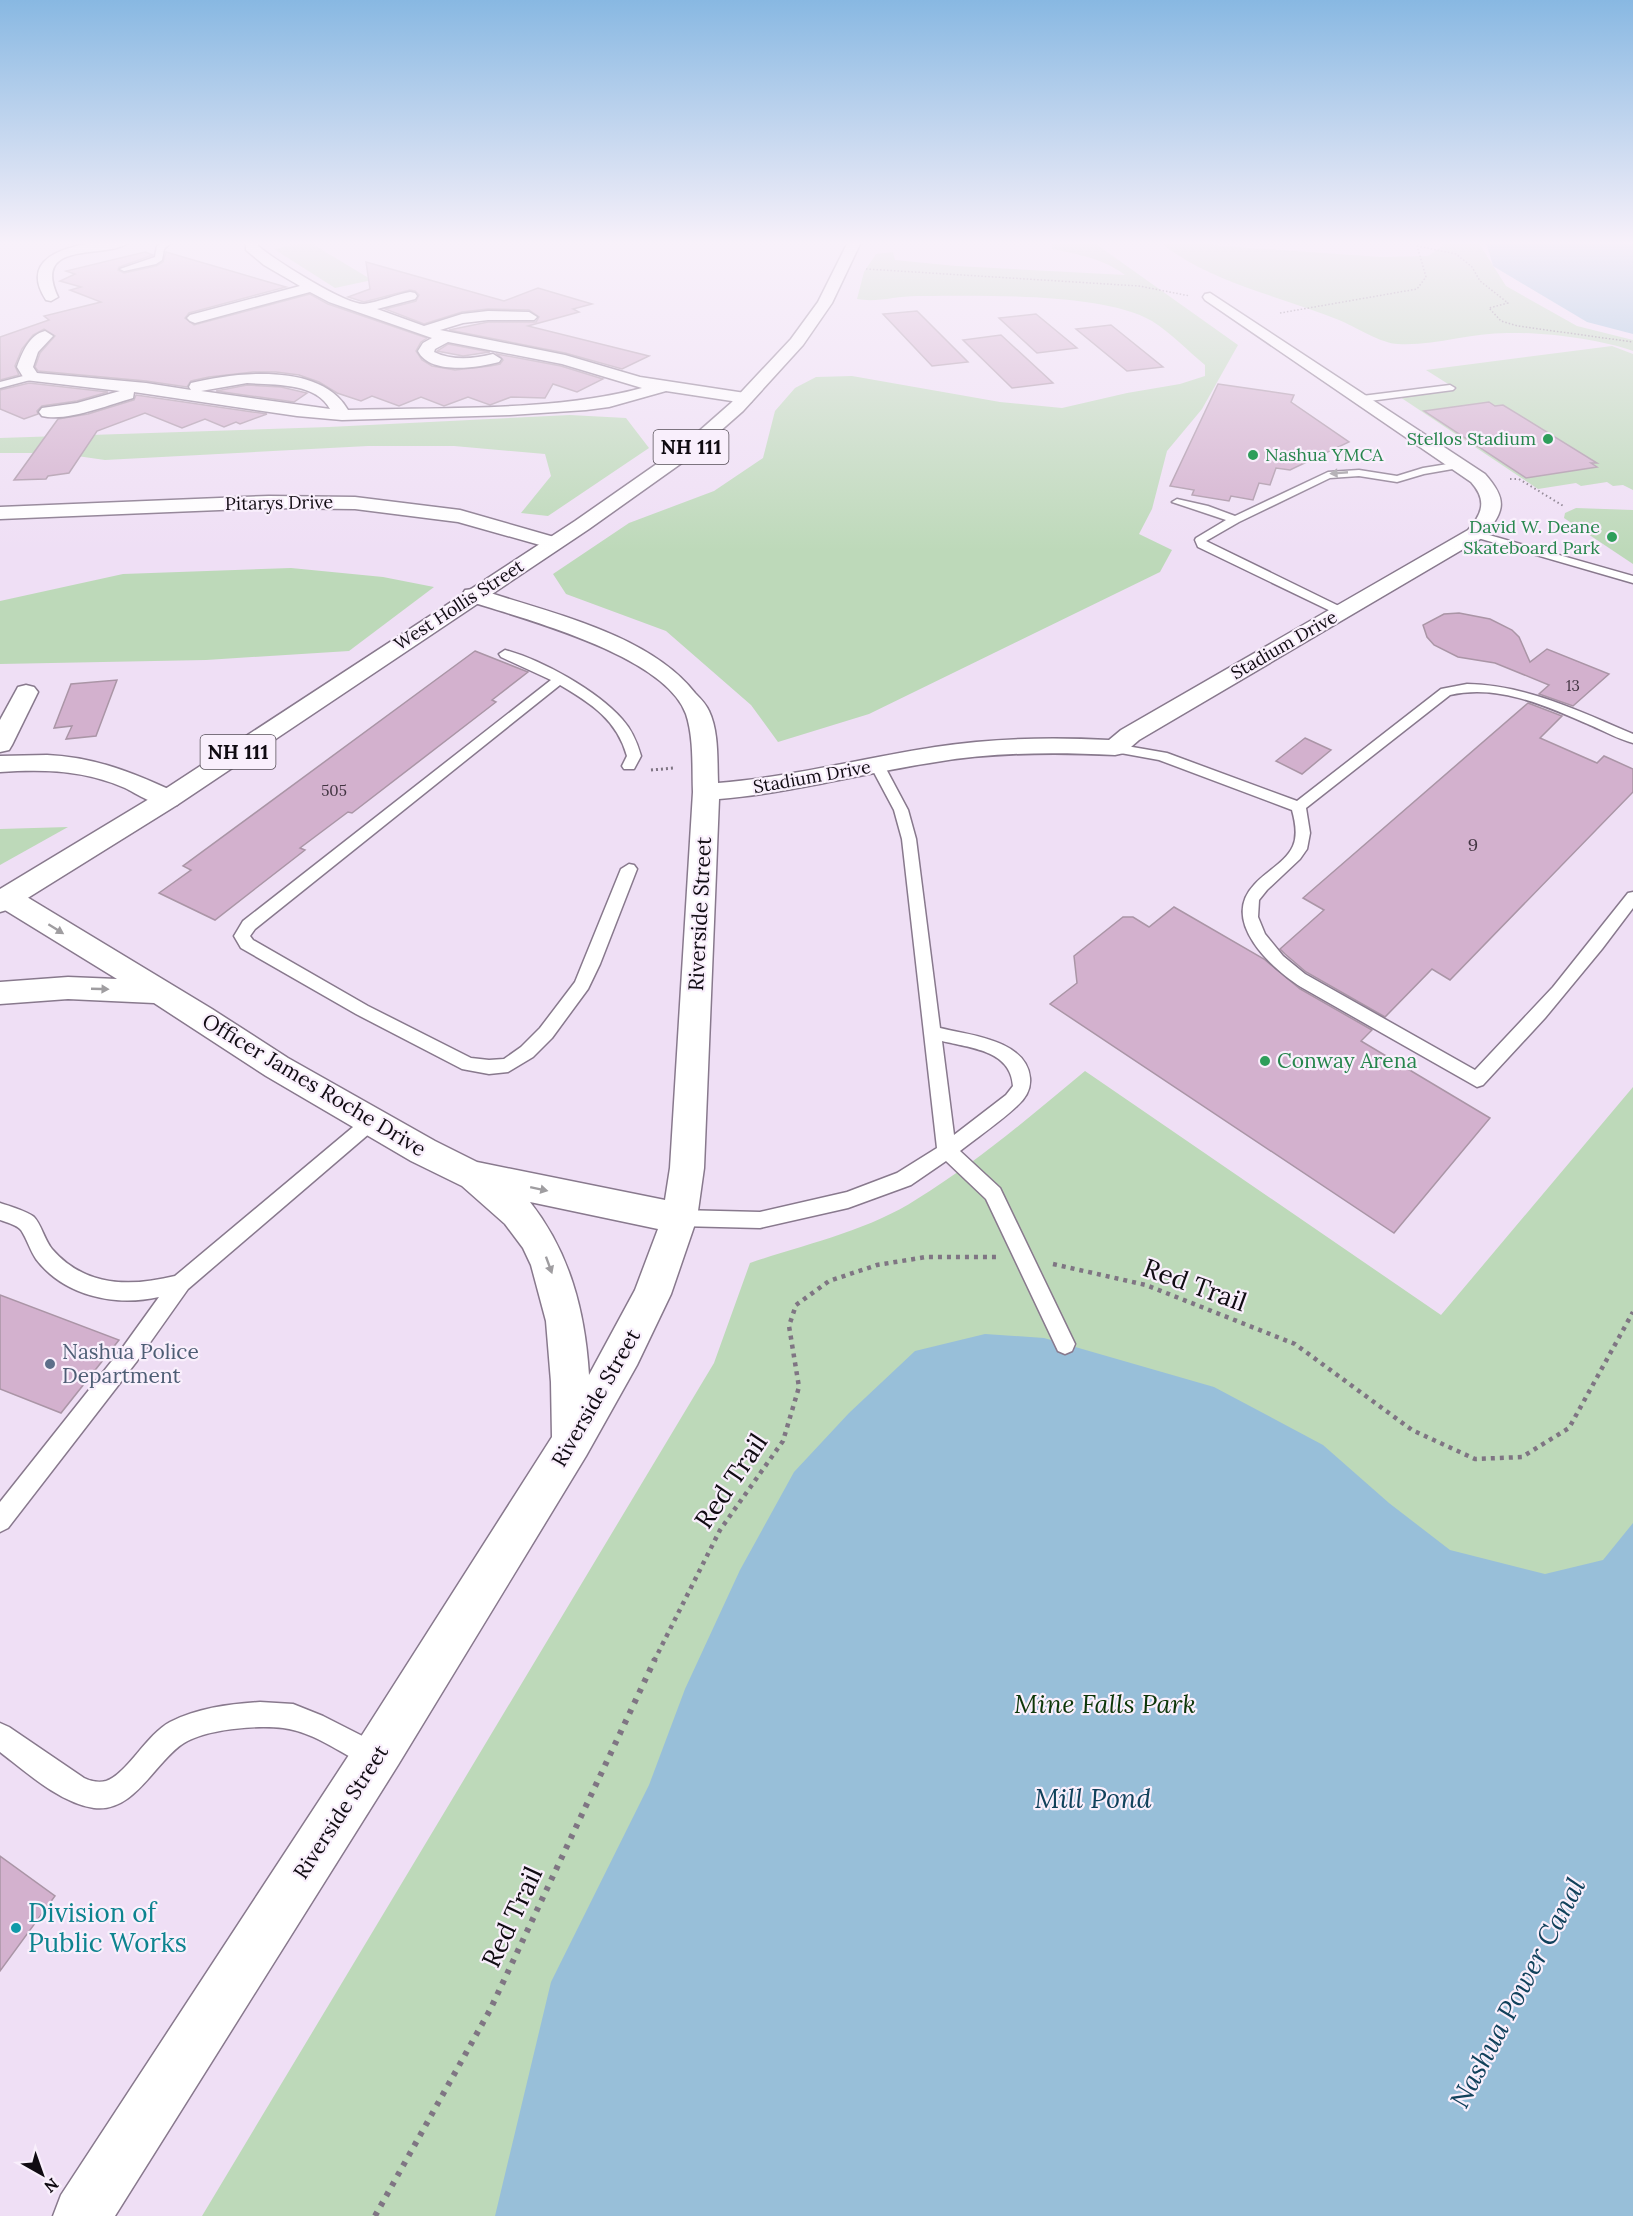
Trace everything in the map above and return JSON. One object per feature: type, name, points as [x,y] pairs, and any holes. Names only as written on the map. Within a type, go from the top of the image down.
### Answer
[{"type":"street","points":[[35,345],[27,357],[25,367],[31,376],[51,380],[178,392],[297,411],[342,415],[500,411],[585,405],[609,402],[663,387]]},
{"type":"street","points":[[430,345],[426,351],[428,355],[440,361],[473,363],[490,360],[511,350]]},
{"type":"street","points":[[488,345],[579,364],[663,387],[741,402]]},
{"type":"street","name":"West Hollis Street","points":[[3,900],[168,799],[554,543],[687,451],[741,402],[792,345]]},
{"type":"street","name":"Stadium Drive","points":[[706,792],[773,786],[877,765],[990,747],[1061,745],[1116,748],[1131,735],[1475,534],[1494,507],[1493,499],[1486,487],[1460,465],[1282,345]]},
{"type":"street","points":[[178,392],[231,379],[268,379],[322,390],[335,402],[342,415]]},
{"type":"street","points":[[48,412],[101,402],[146,388]]},
{"type":"street","name":"Pitarys Drive","points":[[0,513],[258,503],[355,503],[460,516],[554,543]]},
{"type":"street","name":"Riverside Street","points":[[82,2216],[377,1756],[572,1442],[630,1341],[657,1284],[679,1218],[687,1168],[706,792],[700,721],[687,696],[666,674],[638,655],[608,641],[473,595]]},
{"type":"street","points":[[0,745],[26,692]]},
{"type":"street","points":[[0,764],[42,762],[94,768],[168,799]]},
{"type":"street","name":"Officer James Roche Drive","points":[[3,900],[159,992],[277,1067],[371,1122],[471,1175],[517,1213],[534,1235],[547,1259],[558,1292],[567,1334],[572,1442]]},
{"type":"street","name":"Officer James Roche Drive","points":[[0,993],[68,988],[159,992]]},
{"type":"street","name":"Officer James Roche Drive","points":[[471,1175],[679,1218]]},
{"type":"lane","points":[[0,385],[31,376]]},
{"type":"lane","points":[[1362,399],[1450,388]]},
{"type":"lane","points":[[1341,612],[1238,564],[1202,545],[1200,540],[1235,520],[1328,475],[1359,473],[1397,479],[1423,471],[1460,465]]},
{"type":"lane","points":[[1178,502],[1204,508],[1235,520]]},
{"type":"lane","points":[[1475,534],[1633,580]]},
{"type":"lane","points":[[505,654],[560,680],[594,702],[623,727],[634,749],[634,756],[629,765]]},
{"type":"lane","points":[[560,680],[249,925],[242,936],[247,944],[362,1010],[468,1064],[489,1067],[508,1065],[528,1052],[546,1033],[582,985],[628,869]]},
{"type":"lane","points":[[1299,807],[1446,692],[1460,686],[1495,687],[1520,694],[1633,739]]},
{"type":"lane","points":[[1116,748],[1162,756],[1299,807]]},
{"type":"lane","points":[[877,765],[901,810],[909,839],[947,1151],[993,1194],[1065,1344]]},
{"type":"lane","points":[[1299,807],[1303,824],[1303,843],[1294,856],[1256,890],[1250,902],[1250,914],[1257,933],[1269,952],[1296,976],[1477,1080],[1597,947],[1633,897]]},
{"type":"lane","points":[[679,1218],[760,1220],[848,1200],[904,1179],[947,1151],[1012,1100],[1022,1087],[1021,1072],[1011,1057],[993,1048],[933,1032]]},
{"type":"lane","points":[[0,1520],[130,1354],[181,1282],[371,1122]]},
{"type":"lane","points":[[0,1211],[27,1223],[37,1247],[47,1260],[65,1274],[87,1285],[110,1291],[132,1292],[181,1282]]},
{"type":"lane","points":[[0,1736],[79,1791],[97,1795],[116,1790],[159,1745],[178,1733],[198,1724],[210,1722],[268,1714],[291,1716],[377,1756]]},
{"type":"path","points":[[1508,479],[1519,479],[1565,507]]},
{"type":"path","name":"Red Trail","points":[[375,2216],[490,2010],[678,1609],[720,1530],[783,1441],[799,1387],[789,1326],[796,1305],[829,1281],[877,1265],[926,1257],[1022,1256],[1146,1285],[1295,1344],[1412,1430],[1475,1460],[1522,1457],[1569,1428],[1633,1312]]},
{"type":"green space","points":[[1183,345],[1238,345],[1202,409],[1167,451],[1152,509],[1139,534],[1172,550],[1160,572],[869,714],[778,742],[751,705],[666,631],[566,594],[553,574],[629,523],[714,491],[763,458],[775,411],[795,388],[816,377],[852,376],[1000,402],[1062,408],[1180,384],[1205,376],[1205,365]]},
{"type":"green space","points":[[1612,345],[1633,345],[1633,351]]},
{"type":"green space","name":"Stellos Stadium","points":[[1612,346],[1633,354],[1633,490],[1623,485],[1613,486],[1607,482],[1581,486],[1576,483],[1538,489],[1400,397],[1456,389],[1426,370]]},
{"type":"green space","points":[[570,415],[626,418],[649,448],[548,516],[521,513],[551,476],[545,454],[454,446],[368,446],[105,460],[56,453],[0,453],[0,438],[329,427]]},
{"type":"green space","name":"David W. Deane Skateboard Park","points":[[1576,508],[1633,510],[1633,564],[1564,518],[1565,513]]},
{"type":"green space","points":[[291,568],[383,577],[434,587],[349,651],[206,660],[0,664],[0,601],[123,574]]},
{"type":"green space","points":[[68,827],[0,865],[0,829]]},
{"type":"green space","name":"Mill Pond","points":[[1085,1071],[1441,1315],[1633,1087],[1633,2216],[202,2216],[714,1363],[750,1263],[836,1236],[898,1210],[939,1185],[982,1154]]},
{"type":"water","name":"Mill Pond","points":[[985,1334],[1044,1338],[1214,1387],[1323,1445],[1389,1503],[1450,1550],[1545,1574],[1603,1560],[1633,1523],[1633,2216],[495,2216],[551,1982],[649,1785],[685,1689],[740,1570],[794,1472],[849,1413],[915,1351]]},
{"type":"building","points":[[0,345],[25,345],[15,366],[19,375],[0,380]]},
{"type":"building","points":[[47,345],[419,345],[416,351],[422,360],[432,366],[455,370],[490,366],[500,364],[503,360],[497,354],[561,366],[603,379],[577,392],[553,384],[545,398],[511,397],[490,405],[468,397],[444,406],[421,397],[399,406],[372,396],[361,401],[337,393],[319,382],[299,375],[276,372],[209,377],[191,381],[187,387],[38,371],[35,367],[40,353]]},
{"type":"building","points":[[446,345],[455,345],[490,352],[463,356],[437,351]]},
{"type":"building","points":[[527,345],[606,345],[649,356],[622,369],[565,353]]},
{"type":"building","points":[[913,345],[951,345],[968,362],[932,366]]},
{"type":"building","points":[[969,345],[1012,345],[1053,383],[1012,388]]},
{"type":"building","points":[[1029,345],[1074,345],[1077,348],[1037,353]]},
{"type":"building","points":[[1096,345],[1136,345],[1163,367],[1127,371]]},
{"type":"building","points":[[29,383],[108,392],[77,401],[42,406],[37,411],[38,414],[24,419],[0,409],[0,390]]},
{"type":"building","name":"Nashua YMCA","points":[[1218,384],[1294,395],[1291,402],[1349,442],[1290,470],[1276,468],[1270,485],[1259,483],[1253,500],[1231,496],[1229,501],[1192,495],[1194,490],[1170,486]]},
{"type":"building","points":[[247,385],[281,387],[307,393],[294,402],[216,391]]},
{"type":"building","points":[[136,395],[267,414],[224,427],[205,419],[182,428],[145,413],[97,431],[69,473],[48,476],[46,479],[14,480],[58,419],[88,414],[134,400]]},
{"type":"building","points":[[1489,402],[1495,406],[1503,405],[1597,463],[1591,463],[1597,467],[1526,478],[1424,411]]},
{"type":"building","points":[[1459,613],[1490,619],[1512,630],[1519,637],[1530,662],[1547,649],[1609,674],[1573,706],[1539,694],[1549,685],[1495,663],[1458,657],[1434,645],[1427,637],[1423,625],[1444,614]]},
{"type":"building","points":[[475,651],[528,672],[492,700],[496,702],[352,813],[348,812],[300,848],[305,850],[215,920],[159,893],[191,870],[183,866]]},
{"type":"building","points":[[117,680],[96,736],[66,739],[72,726],[54,728],[71,684]]},
{"type":"building","points":[[1528,703],[1562,716],[1540,738],[1597,763],[1604,756],[1633,769],[1633,792],[1450,980],[1432,969],[1385,1017],[1306,972],[1285,954],[1280,949],[1324,910],[1303,898]]},
{"type":"building","points":[[1305,738],[1331,750],[1302,774],[1276,761]]},
{"type":"building","name":"Conway Arena","points":[[1174,907],[1264,959],[1300,989],[1372,1030],[1361,1041],[1490,1118],[1394,1233],[1050,1004],[1077,983],[1074,956],[1123,917],[1133,917],[1149,927]]},
{"type":"building","name":"Nashua Police Department","points":[[0,1295],[119,1340],[61,1413],[0,1389]]},
{"type":"building","name":"Division of Public Works","points":[[0,1856],[55,1896],[0,1971]]},
{"type":"place","name":"Stellos Stadium","points":[[1548,439]]},
{"type":"place","name":"Nashua YMCA","points":[[1253,455]]},
{"type":"place","name":"David W. Deane Skateboard Park","points":[[1612,537]]},
{"type":"place","name":"Conway Arena","points":[[1265,1061]]},
{"type":"place","name":"Nashua Police Department","points":[[50,1364]]},
{"type":"place","name":"Division of Public Works","points":[[16,1928]]},
{"type":"park label","name":"Mine Falls Park","points":[[1105,1704]]},
{"type":"water label","name":"Nashua Power Canal","points":[[1518,1993]]}]
